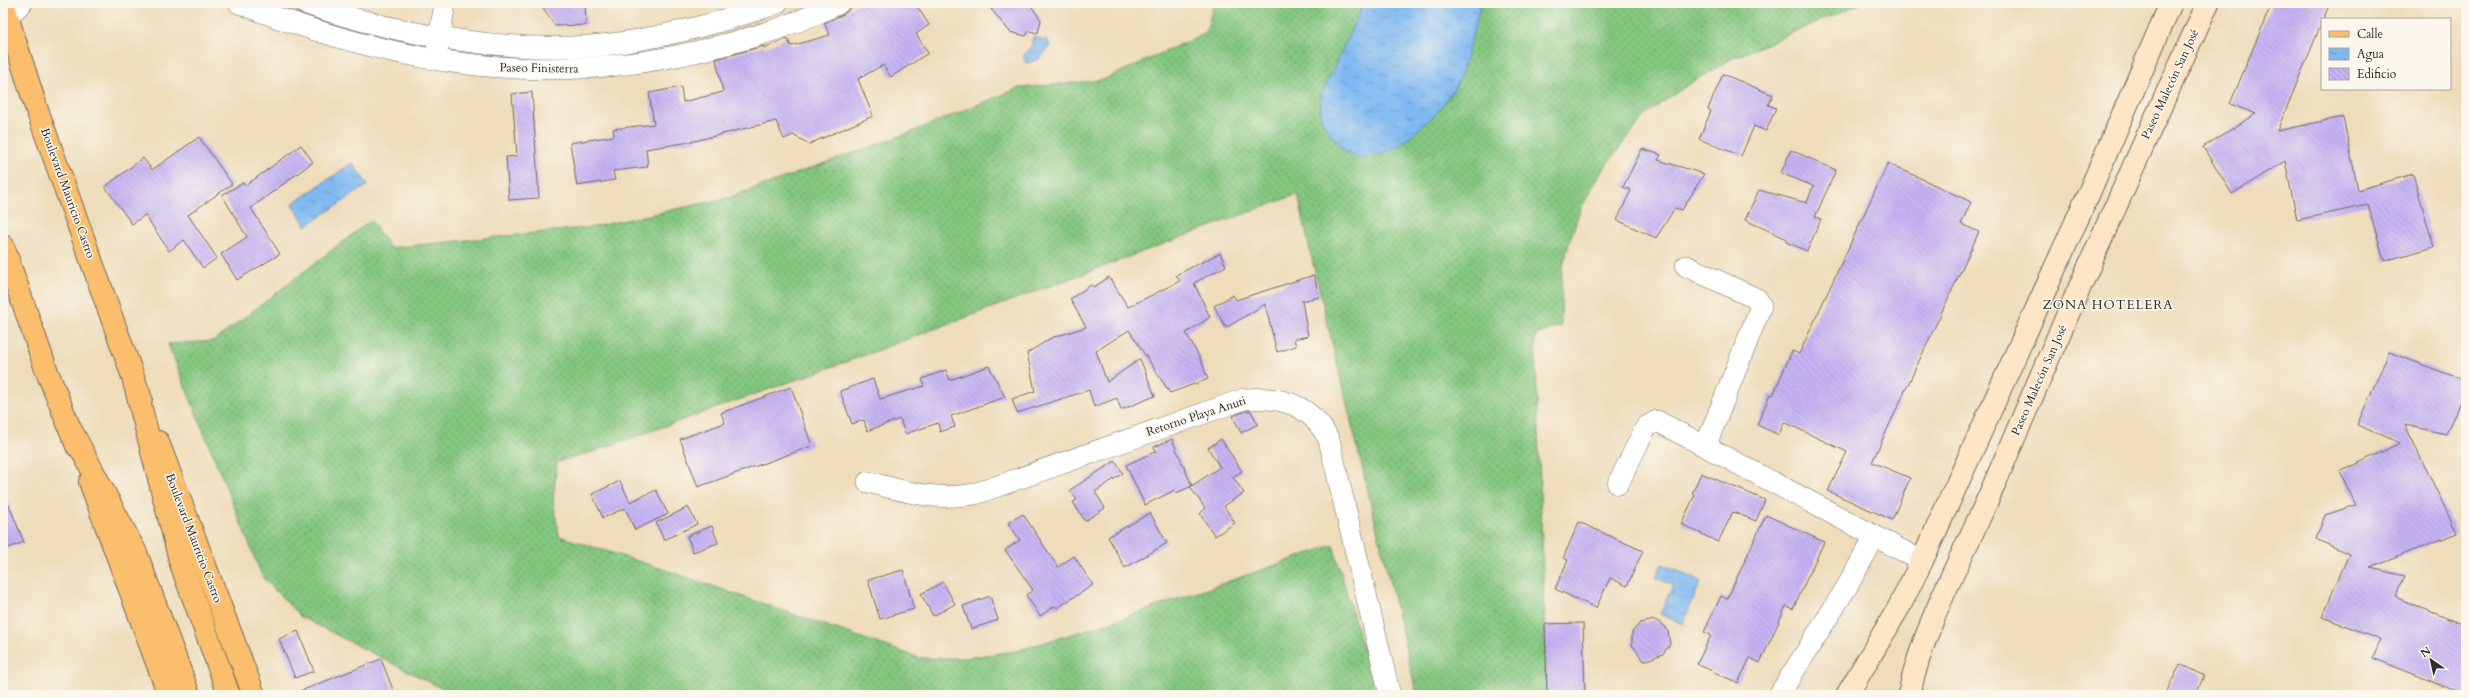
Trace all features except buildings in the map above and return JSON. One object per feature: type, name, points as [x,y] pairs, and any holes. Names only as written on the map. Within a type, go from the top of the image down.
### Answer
[{"type":"main road","points":[[1847,695],[1900,606],[1922,561],[2085,202],[2171,3]]},
{"type":"main road","name":"Paseo Malecón San José","points":[[1909,695],[1921,649],[1932,620],[1987,501],[2112,213],[2208,3]]},
{"type":"main road","name":"Boulevard Mauricio Castro","points":[[10,11],[36,107],[134,381],[254,695]]},
{"type":"main road","points":[[2085,202],[2112,213]]},
{"type":"main road","points":[[3,246],[46,369],[70,428],[169,695]]},
{"type":"main road","name":"Boulevard Mauricio Castro","points":[[134,381],[182,564],[229,695]]},
{"type":"main road","points":[[70,428],[136,553],[189,695]]},
{"type":"street","name":"Paseo Finisterra","points":[[239,3],[315,31],[358,44],[435,61],[543,71],[638,64],[688,54],[769,31],[839,3]]},
{"type":"street","name":"Paseo Finisterra","points":[[304,3],[381,26],[440,38],[542,48],[626,42],[687,30],[777,3]]},
{"type":"street","points":[[435,61],[445,3]]},
{"type":"street","points":[[542,48],[543,71]]},
{"type":"street","points":[[1686,266],[1757,299],[1761,306],[1706,445]]},
{"type":"street","name":"Retorno Playa Anuti","points":[[868,482],[929,497],[949,498],[975,494],[1244,399],[1265,397],[1284,400],[1312,416],[1323,427],[1329,440],[1390,695]]},
{"type":"street","points":[[1618,484],[1646,427],[1653,421],[1657,421],[1706,445],[1922,561]]},
{"type":"street","points":[[1780,695],[1848,585],[1875,536]]},
{"type":"green space","points":[[1214,3],[1862,3],[1733,58],[1689,84],[1646,114],[1603,169],[1581,208],[1571,236],[1562,270],[1561,326],[1535,335],[1547,695],[1417,695],[1310,251],[1298,194],[854,359],[595,451],[557,462],[553,500],[559,536],[672,572],[920,658],[964,658],[1016,651],[1118,620],[1333,545],[1376,695],[455,695],[301,617],[263,578],[168,344],[214,341],[371,220],[390,248],[593,227],[728,198],[909,133],[1019,88],[1103,80],[1206,33]]},
{"type":"water","points":[[1364,3],[1481,3],[1463,70],[1454,89],[1436,114],[1400,145],[1381,154],[1360,158],[1347,153],[1326,129],[1320,115],[1321,95]]},
{"type":"water","points":[[1035,36],[1043,41],[1046,39],[1050,45],[1040,59],[1026,63],[1023,55],[1032,47],[1032,38]]},
{"type":"water","points":[[352,163],[368,185],[306,226],[292,204]]},
{"type":"water","points":[[1662,564],[1701,581],[1683,624],[1660,614],[1673,585],[1656,578]]},
{"type":"district","name":"ZONA HOTELERA","points":[[2108,305]]}]
